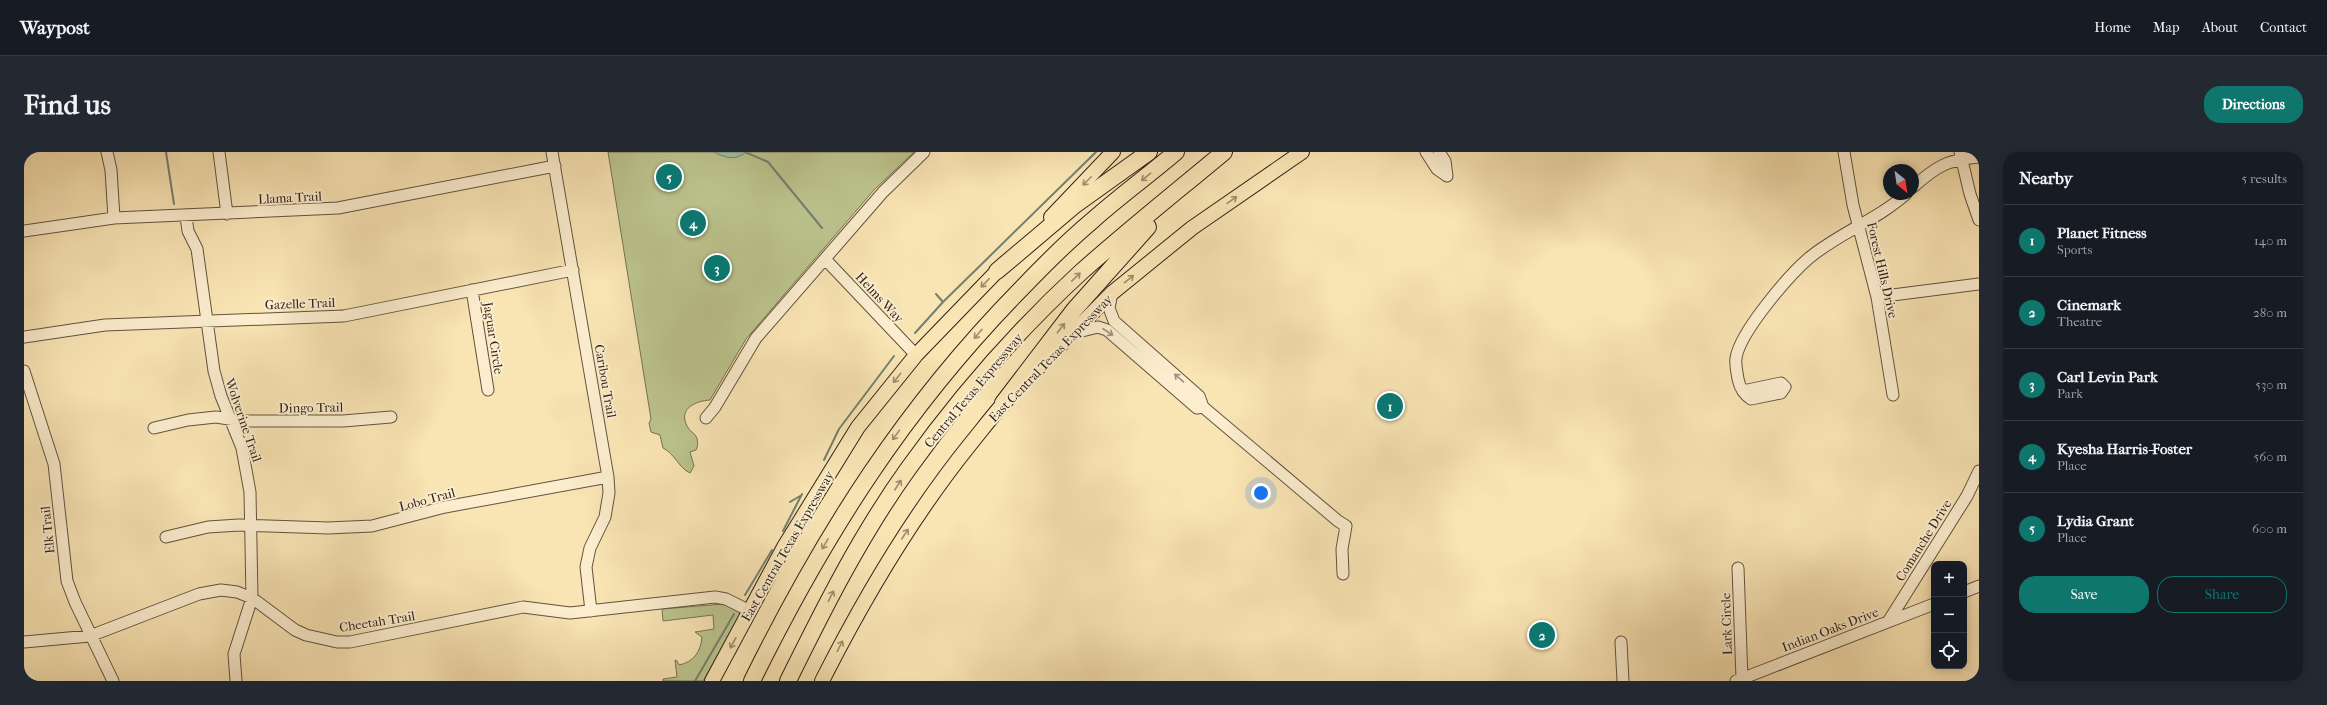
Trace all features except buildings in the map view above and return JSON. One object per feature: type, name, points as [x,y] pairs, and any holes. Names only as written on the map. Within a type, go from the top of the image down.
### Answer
[{"type":"highway","points":[[998,271],[1075,205],[1149,152]]},
{"type":"highway","points":[[752,681],[810,569],[830,534],[856,493],[911,414],[984,328],[1021,288],[1093,220],[1176,152]]},
{"type":"highway","name":"Central Texas Expressway","points":[[788,681],[838,580],[866,532],[908,469],[943,423],[996,360],[1080,274],[1224,152]]},
{"type":"highway","points":[[1003,403],[1074,310],[1148,226],[1234,152]]},
{"type":"main road","name":"East Central Texas Expressway","points":[[712,681],[785,544],[858,427],[916,355],[1113,152]]},
{"type":"main road","name":"East Central Texas Expressway","points":[[822,681],[859,610],[899,541],[955,463],[1003,403],[1112,293],[1192,228],[1302,152]]},
{"type":"street","points":[[107,152],[111,170],[114,218]]},
{"type":"street","points":[[219,152],[227,214]]},
{"type":"street","name":"Caribou Trail","points":[[552,152],[608,477],[609,493],[605,517],[590,548],[586,567],[591,611]]},
{"type":"street","points":[[706,418],[715,407],[756,338],[883,192],[924,152]]},
{"type":"street","points":[[1426,152],[1437,169],[1447,176],[1445,160],[1439,152]]},
{"type":"street","name":"Forest Hills Drive","points":[[1844,152],[1858,227],[1877,297],[1894,395]]},
{"type":"street","points":[[1919,183],[1933,170],[1960,156],[1979,157]]},
{"type":"street","points":[[1960,156],[1979,220]]},
{"type":"street","name":"Llama Trail","points":[[24,231],[114,218],[186,216],[338,208],[555,166]]},
{"type":"street","points":[[1743,391],[1736,370],[1736,357],[1744,339],[1771,299],[1794,271],[1811,256],[1881,214],[1898,200]]},
{"type":"street","name":"Wolverine Trail","points":[[186,216],[188,232],[197,249],[214,371],[221,396],[247,466],[251,526],[252,598],[234,654],[236,681]]},
{"type":"street","name":"Helms Way","points":[[825,259],[916,355]]},
{"type":"street","name":"Gazelle Trail","points":[[24,337],[105,325],[344,316],[573,270]]},
{"type":"street","points":[[1877,297],[1979,284]]},
{"type":"street","name":"Jaguar Circle","points":[[472,290],[488,390]]},
{"type":"street","points":[[1112,293],[1109,308],[1114,321],[1199,396],[1203,407],[1338,521],[1346,526],[1342,549],[1343,574]]},
{"type":"street","points":[[1072,334],[1098,327],[1108,330],[1197,408],[1203,407]]},
{"type":"street","name":"Elk Trail","points":[[24,370],[54,464],[67,581],[90,636],[113,681]]},
{"type":"street","name":"Dingo Trail","points":[[154,428],[188,420],[216,418],[231,420],[343,421],[391,417]]},
{"type":"street","name":"Comanche Drive","points":[[1888,622],[1967,496],[1979,471]]},
{"type":"street","name":"Lobo Trail","points":[[166,536],[208,527],[251,526],[328,528],[372,526],[445,507],[608,477]]},
{"type":"street","name":"Lark Circle","points":[[1738,568],[1739,680]]},
{"type":"street","points":[[1967,591],[1979,586]]},
{"type":"street","name":"Cheetah Trail","points":[[24,642],[90,636],[199,594],[221,590],[236,592],[252,598],[295,630],[321,639],[337,642],[350,642],[524,607],[570,613],[715,597],[726,599],[750,611]]},
{"type":"street","name":"Indian Oaks Drive","points":[[1739,680],[1760,676],[1931,605]]},
{"type":"street","points":[[1621,642],[1623,681]]},
{"type":"green space","points":[[608,152],[914,152],[874,190],[746,339],[710,400],[694,404],[687,410],[685,420],[688,428],[696,436],[698,443],[696,450],[690,452],[694,466],[690,473],[663,448],[660,435],[651,432],[649,423],[651,419]]},
{"type":"green space","points":[[723,604],[733,607],[741,614],[703,681],[663,681],[663,679],[677,677],[675,660],[679,665],[684,664],[693,659],[696,655],[700,647],[702,637],[695,632],[714,629],[713,615],[663,621],[662,609]]},
{"type":"shaded area","points":[[714,152],[746,152],[738,157],[730,158]]},
{"type":"waterway","points":[[166,152],[174,204]]},
{"type":"waterway","points":[[745,152],[768,162],[822,228]]},
{"type":"waterway","points":[[915,333],[943,302],[1096,152]]},
{"type":"waterway","points":[[936,294],[943,302]]},
{"type":"waterway","points":[[824,460],[839,429],[894,356]]},
{"type":"waterway","points":[[783,531],[802,494]]},
{"type":"waterway","points":[[790,502],[800,496]]},
{"type":"waterway","points":[[745,595],[772,550]]},
{"type":"waterway","points":[[695,681],[734,614]]},
{"type":"place","name":"Lydia Grant","points":[[669,177]]},
{"type":"place","name":"Kyesha Harris-Foster","points":[[693,223]]},
{"type":"place","name":"Carl Levin Park","points":[[717,268]]},
{"type":"place","name":"Planet Fitness","points":[[1390,406]]},
{"type":"place","name":"Cinemark","points":[[1542,635]]}]
